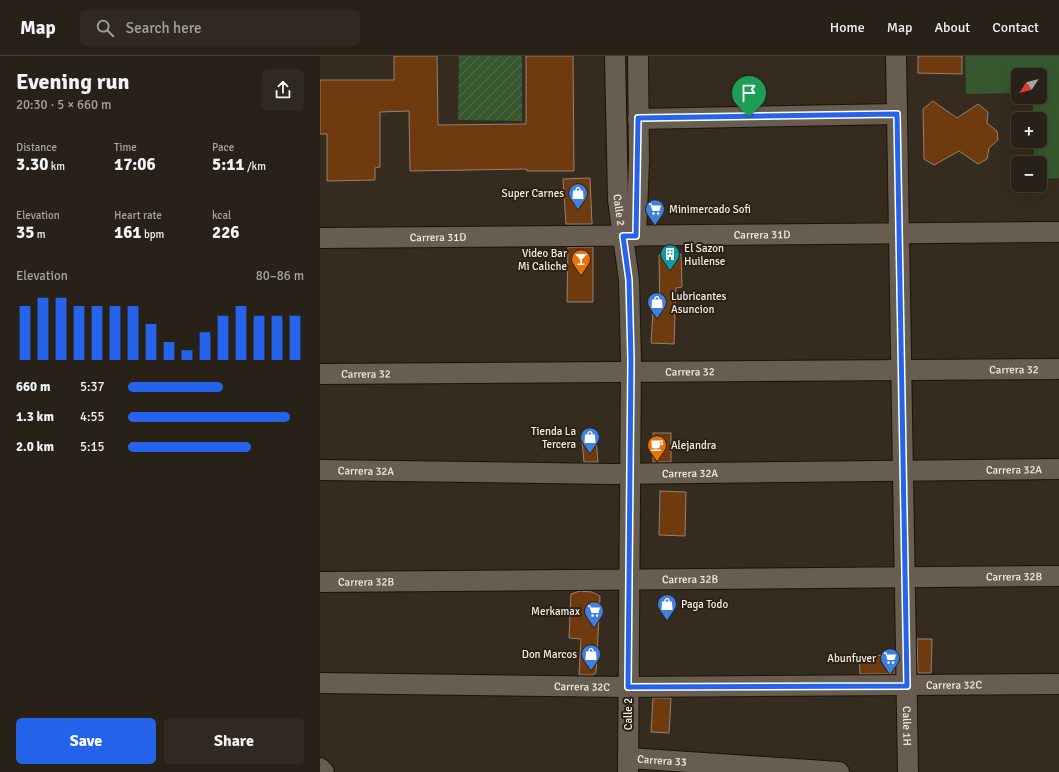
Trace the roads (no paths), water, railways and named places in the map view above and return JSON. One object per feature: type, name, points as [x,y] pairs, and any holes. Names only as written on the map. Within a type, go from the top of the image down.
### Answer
[{"type":"street","name":"Calle 2","points":[[616,56],[618,200],[629,236]]},
{"type":"street","name":"Calle 2","points":[[628,765],[631,372],[629,236],[638,118],[638,56]]},
{"type":"street","name":"Calle 1H","points":[[896,56],[908,772]]},
{"type":"street","points":[[638,118],[897,114]]},
{"type":"street","name":"Carrera 31D","points":[[320,238],[1059,232]]},
{"type":"street","name":"Carrera 32","points":[[320,374],[1059,369]]},
{"type":"street","name":"Carrera 32A","points":[[320,470],[630,474],[1059,469]]},
{"type":"street","name":"Carrera 32B","points":[[320,582],[1059,576]]},
{"type":"street","name":"Carrera 32C","points":[[320,683],[628,687],[1059,684]]},
{"type":"street","name":"Carrera 33","points":[[628,765],[839,772]]},
{"type":"street","points":[[320,768],[324,772]]},
{"type":"place","name":"Super Carnes","points":[[578,210]]},
{"type":"place","name":"Minimercado Sofi","points":[[655,226]]},
{"type":"place","name":"El Sazon Huilense","points":[[670,271]]},
{"type":"place","name":"Video Bar Mi Caliche","points":[[581,276]]},
{"type":"place","name":"Lubricantes Asuncion","points":[[657,319]]},
{"type":"place","name":"Tienda La Tercera","points":[[590,454]]},
{"type":"place","name":"Alejandra","points":[[657,462]]},
{"type":"place","name":"Paga Todo","points":[[667,621]]},
{"type":"place","name":"Merkamax","points":[[594,628]]},
{"type":"place","name":"Don Marcos","points":[[591,671]]},
{"type":"place","name":"Abunfuver","points":[[890,675]]}]
